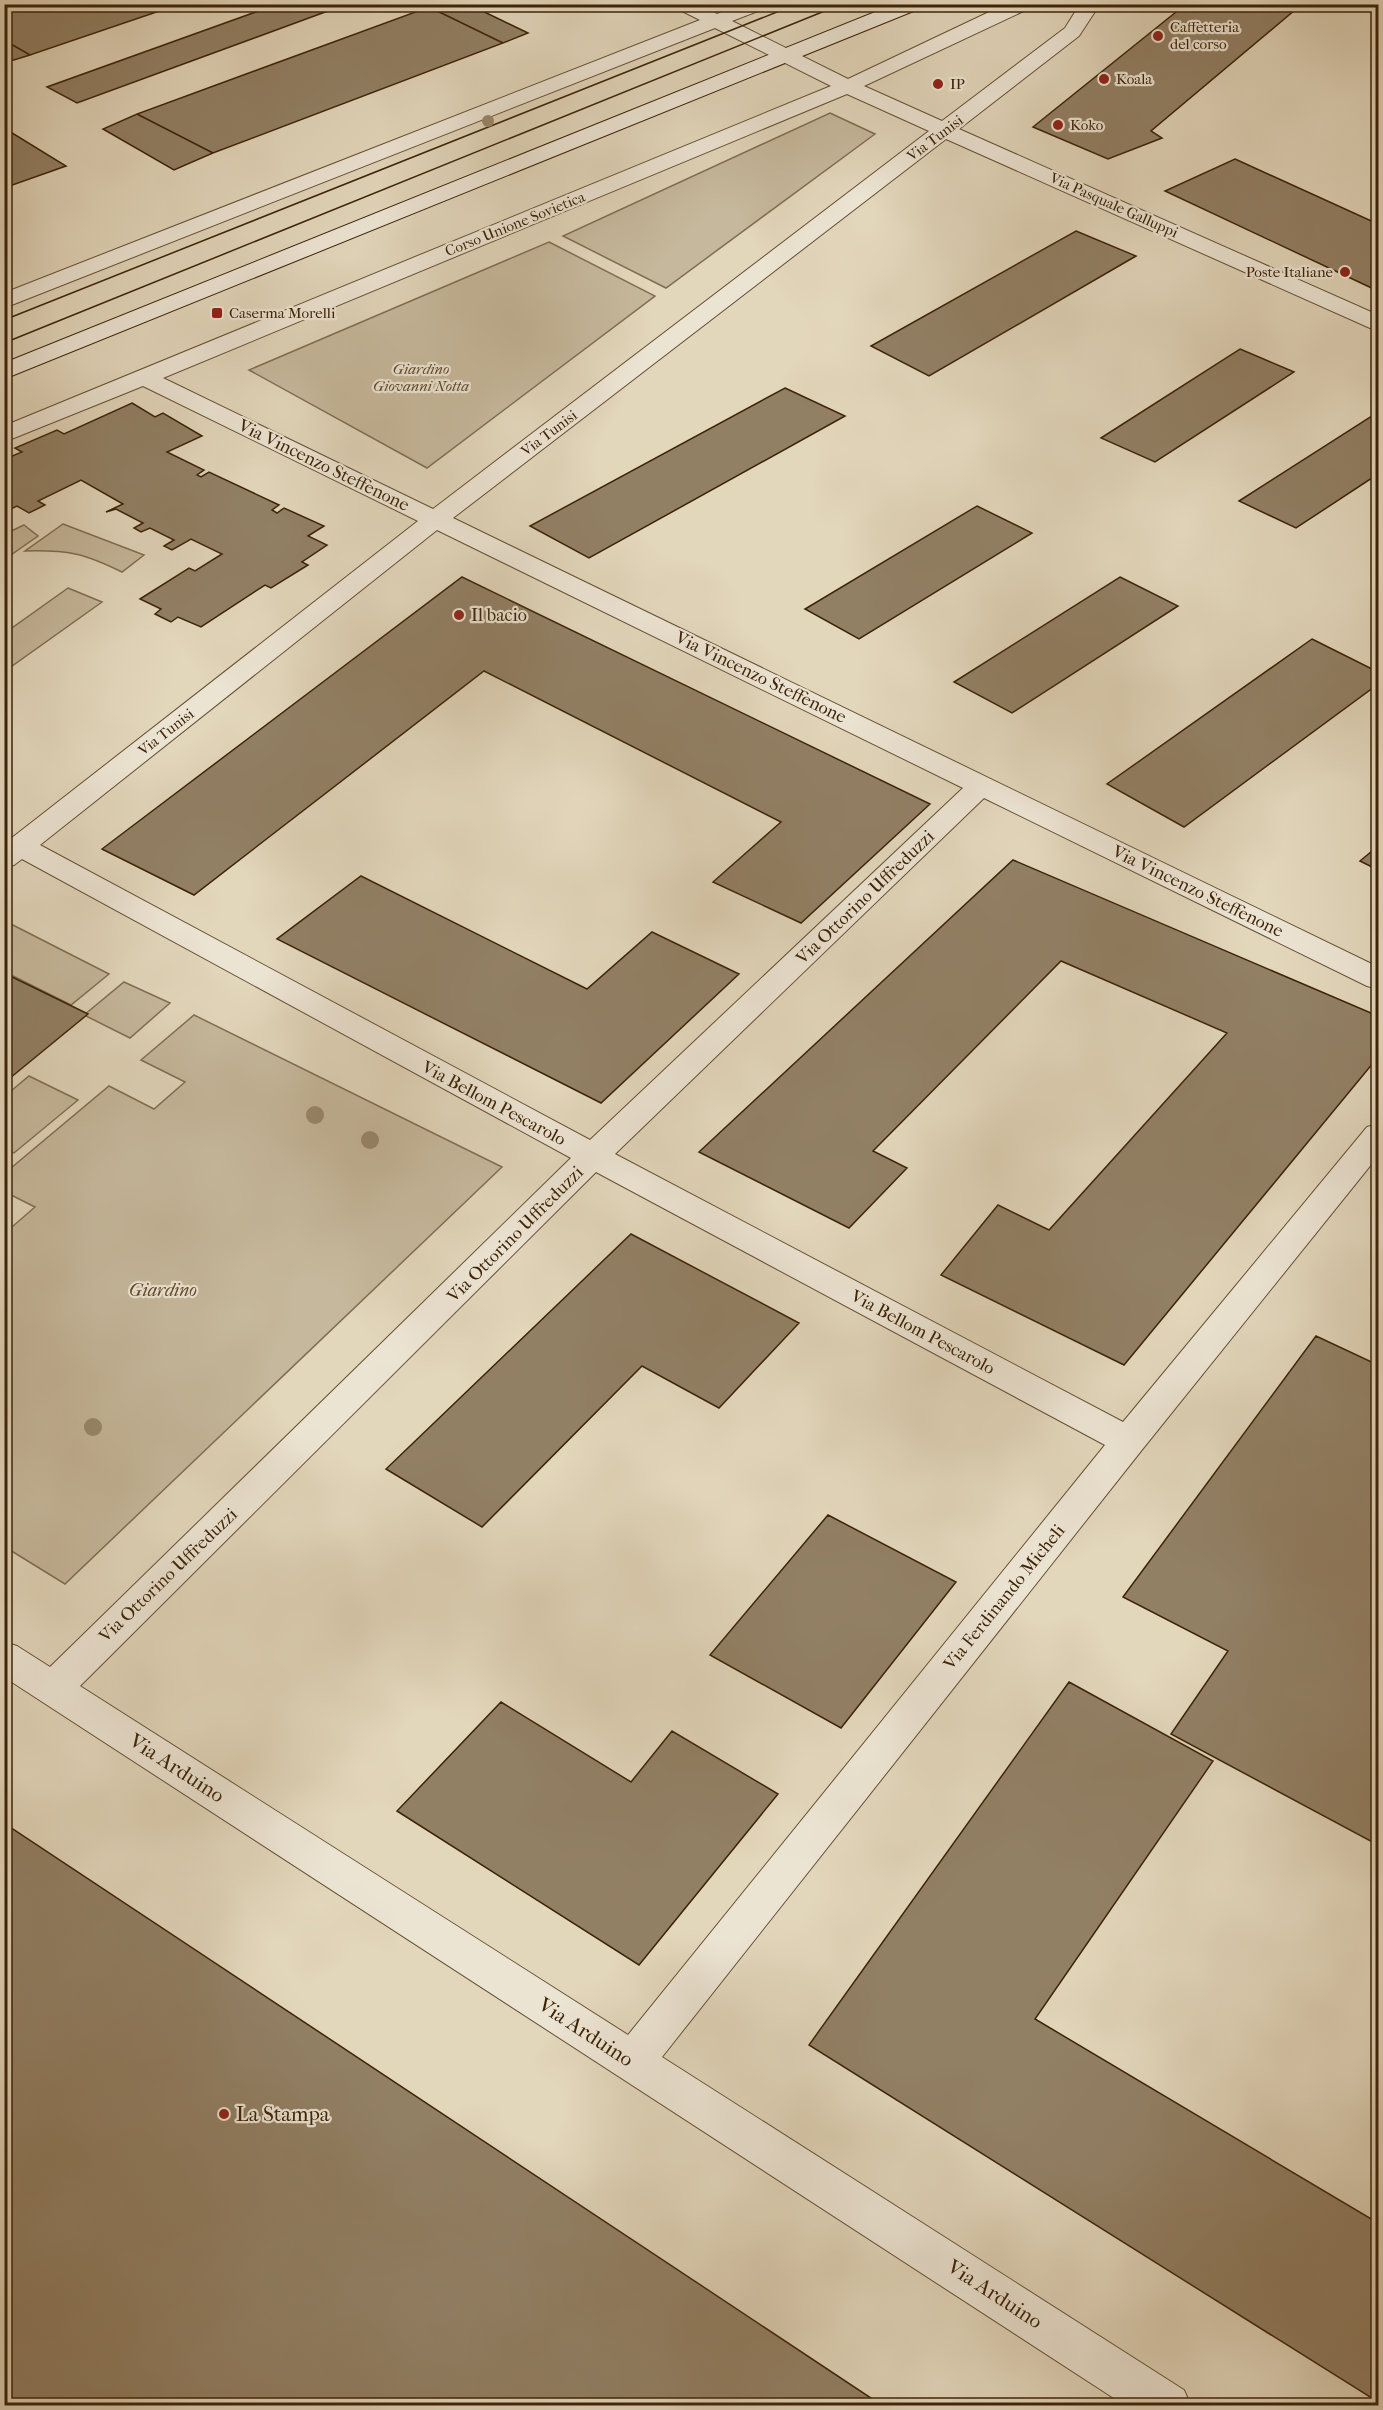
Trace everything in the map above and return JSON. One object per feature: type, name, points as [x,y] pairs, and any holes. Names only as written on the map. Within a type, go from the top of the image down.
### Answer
[{"type":"street","name":"Via Pasquale Galluppi","points":[[683,4],[786,57],[849,86],[1378,323]]},
{"type":"street","points":[[4,301],[759,4]]},
{"type":"street","points":[[4,372],[914,4]]},
{"type":"street","name":"Corso Unione Sovietica","points":[[4,435],[849,86],[1023,4]]},
{"type":"street","name":"Via Tunisi","points":[[13,853],[436,519],[1072,32],[1090,4]]},
{"type":"street","name":"Via Vincenzo Steffenone","points":[[143,377],[1378,979]]},
{"type":"street","name":"Via Ottorino Uffreduzzi","points":[[52,1688],[593,1156],[982,785]]},
{"type":"street","name":"Via Bellom Pescarolo","points":[[13,853],[593,1156],[1128,1441]]},
{"type":"street","name":"Via Ferdinando Micheli","points":[[633,2062],[1128,1441],[1378,1135]]},
{"type":"street","name":"Via Arduino","points":[[4,1657],[1168,2406]]},
{"type":"green space","points":[[830,113],[875,134],[666,288],[563,236]]},
{"type":"green space","name":"Giardino Giovanni Notta","points":[[549,242],[655,296],[427,468],[249,370]]},
{"type":"green space","points":[[63,524],[144,555],[122,572],[75,554],[25,551]]},
{"type":"green space","points":[[24,525],[38,536],[5,559],[5,534]]},
{"type":"green space","points":[[68,588],[102,602],[5,671],[5,633]]},
{"type":"green space","points":[[5,921],[109,974],[71,1005],[5,972]]},
{"type":"green space","points":[[124,982],[170,1003],[130,1038],[84,1015]]},
{"type":"green space","name":"Giardino","points":[[194,1015],[502,1167],[65,1584],[5,1547],[5,1233],[35,1207],[5,1192],[5,1173],[109,1086],[154,1109],[185,1082],[141,1060]]},
{"type":"green space","points":[[29,1076],[78,1100],[14,1153],[5,1149],[5,1096]]},
{"type":"building","points":[[16,4],[180,4],[30,55],[4,40],[4,8]]},
{"type":"building","points":[[278,4],[347,4],[77,103],[47,87]]},
{"type":"building","points":[[437,4],[468,4],[528,33],[503,43],[429,7]]},
{"type":"building","points":[[1186,4],[1302,4],[1151,131],[1162,138],[1108,159],[1033,127]]},
{"type":"building","points":[[429,7],[503,43],[213,153],[137,114]]},
{"type":"building","points":[[4,40],[30,55],[4,63]]},
{"type":"building","points":[[137,114],[213,153],[174,170],[103,129]]},
{"type":"building","points":[[4,128],[66,166],[4,188]]},
{"type":"building","points":[[1235,159],[1378,224],[1378,291],[1165,191]]},
{"type":"building","points":[[1076,231],[1136,256],[929,376],[871,346]]},
{"type":"building","points":[[1240,349],[1294,372],[1155,462],[1101,438]]},
{"type":"building","points":[[785,388],[845,416],[589,558],[530,526]]},
{"type":"building","points":[[132,403],[155,417],[163,413],[202,436],[167,452],[204,470],[197,475],[201,477],[209,472],[279,505],[272,510],[277,513],[284,508],[324,526],[308,536],[327,545],[302,562],[308,565],[271,588],[265,585],[201,627],[178,617],[171,622],[155,614],[161,609],[140,599],[189,568],[195,571],[222,554],[191,539],[172,550],[164,546],[174,540],[150,528],[141,532],[134,528],[143,523],[116,509],[106,512],[123,504],[81,480],[38,501],[45,505],[29,513],[17,506],[4,512],[4,454],[10,457],[22,452],[15,448],[57,430],[64,434]]},
{"type":"building","points":[[1378,412],[1378,474],[1296,528],[1239,501]]},
{"type":"building","points":[[977,506],[1032,533],[859,639],[805,609]]},
{"type":"building","points":[[462,577],[930,804],[801,923],[713,882],[781,822],[484,671],[194,895],[102,849]]},
{"type":"building","points":[[1120,577],[1178,606],[1012,713],[954,682]]},
{"type":"building","points":[[1312,639],[1378,672],[1378,684],[1184,827],[1107,784]]},
{"type":"building","points":[[1378,846],[1378,870],[1360,861]]},
{"type":"building","points":[[1013,860],[1378,1016],[1378,1057],[1124,1365],[941,1275],[998,1205],[1049,1230],[1227,1033],[1061,961],[873,1151],[907,1168],[849,1228],[699,1152]]},
{"type":"building","points":[[361,876],[587,989],[652,932],[739,974],[601,1103],[277,939]]},
{"type":"building","points":[[4,973],[88,1014],[4,1083]]},
{"type":"building","points":[[631,1234],[799,1323],[719,1408],[642,1366],[482,1527],[386,1469]]},
{"type":"building","points":[[1316,1336],[1378,1365],[1378,1845],[1171,1734],[1228,1651],[1123,1597]]},
{"type":"building","points":[[828,1515],[956,1582],[841,1728],[710,1655]]},
{"type":"building","points":[[1069,1682],[1213,1761],[1035,2019],[1378,2223],[1378,2402],[809,2045]]},
{"type":"building","points":[[501,1702],[631,1782],[672,1731],[778,1794],[639,1965],[397,1811]]},
{"type":"building","name":"La Stampa","points":[[4,1823],[883,2406],[4,2406]]},
{"type":"tram line","points":[[4,320],[797,4]]},
{"type":"tram line","points":[[4,343],[842,4]]},
{"type":"place","name":"Caffetteria del corso","points":[[1158,36]]},
{"type":"place","name":"Koala","points":[[1104,79]]},
{"type":"place","name":"IP","points":[[938,84]]},
{"type":"place","name":"Koko","points":[[1058,125]]},
{"type":"place","name":"Poste Italiane","points":[[1345,272]]},
{"type":"place","name":"Caserma Morelli","points":[[217,313]]},
{"type":"place","name":"Il bacio","points":[[459,615]]},
{"type":"place","name":"La Stampa","points":[[224,2114]]}]
